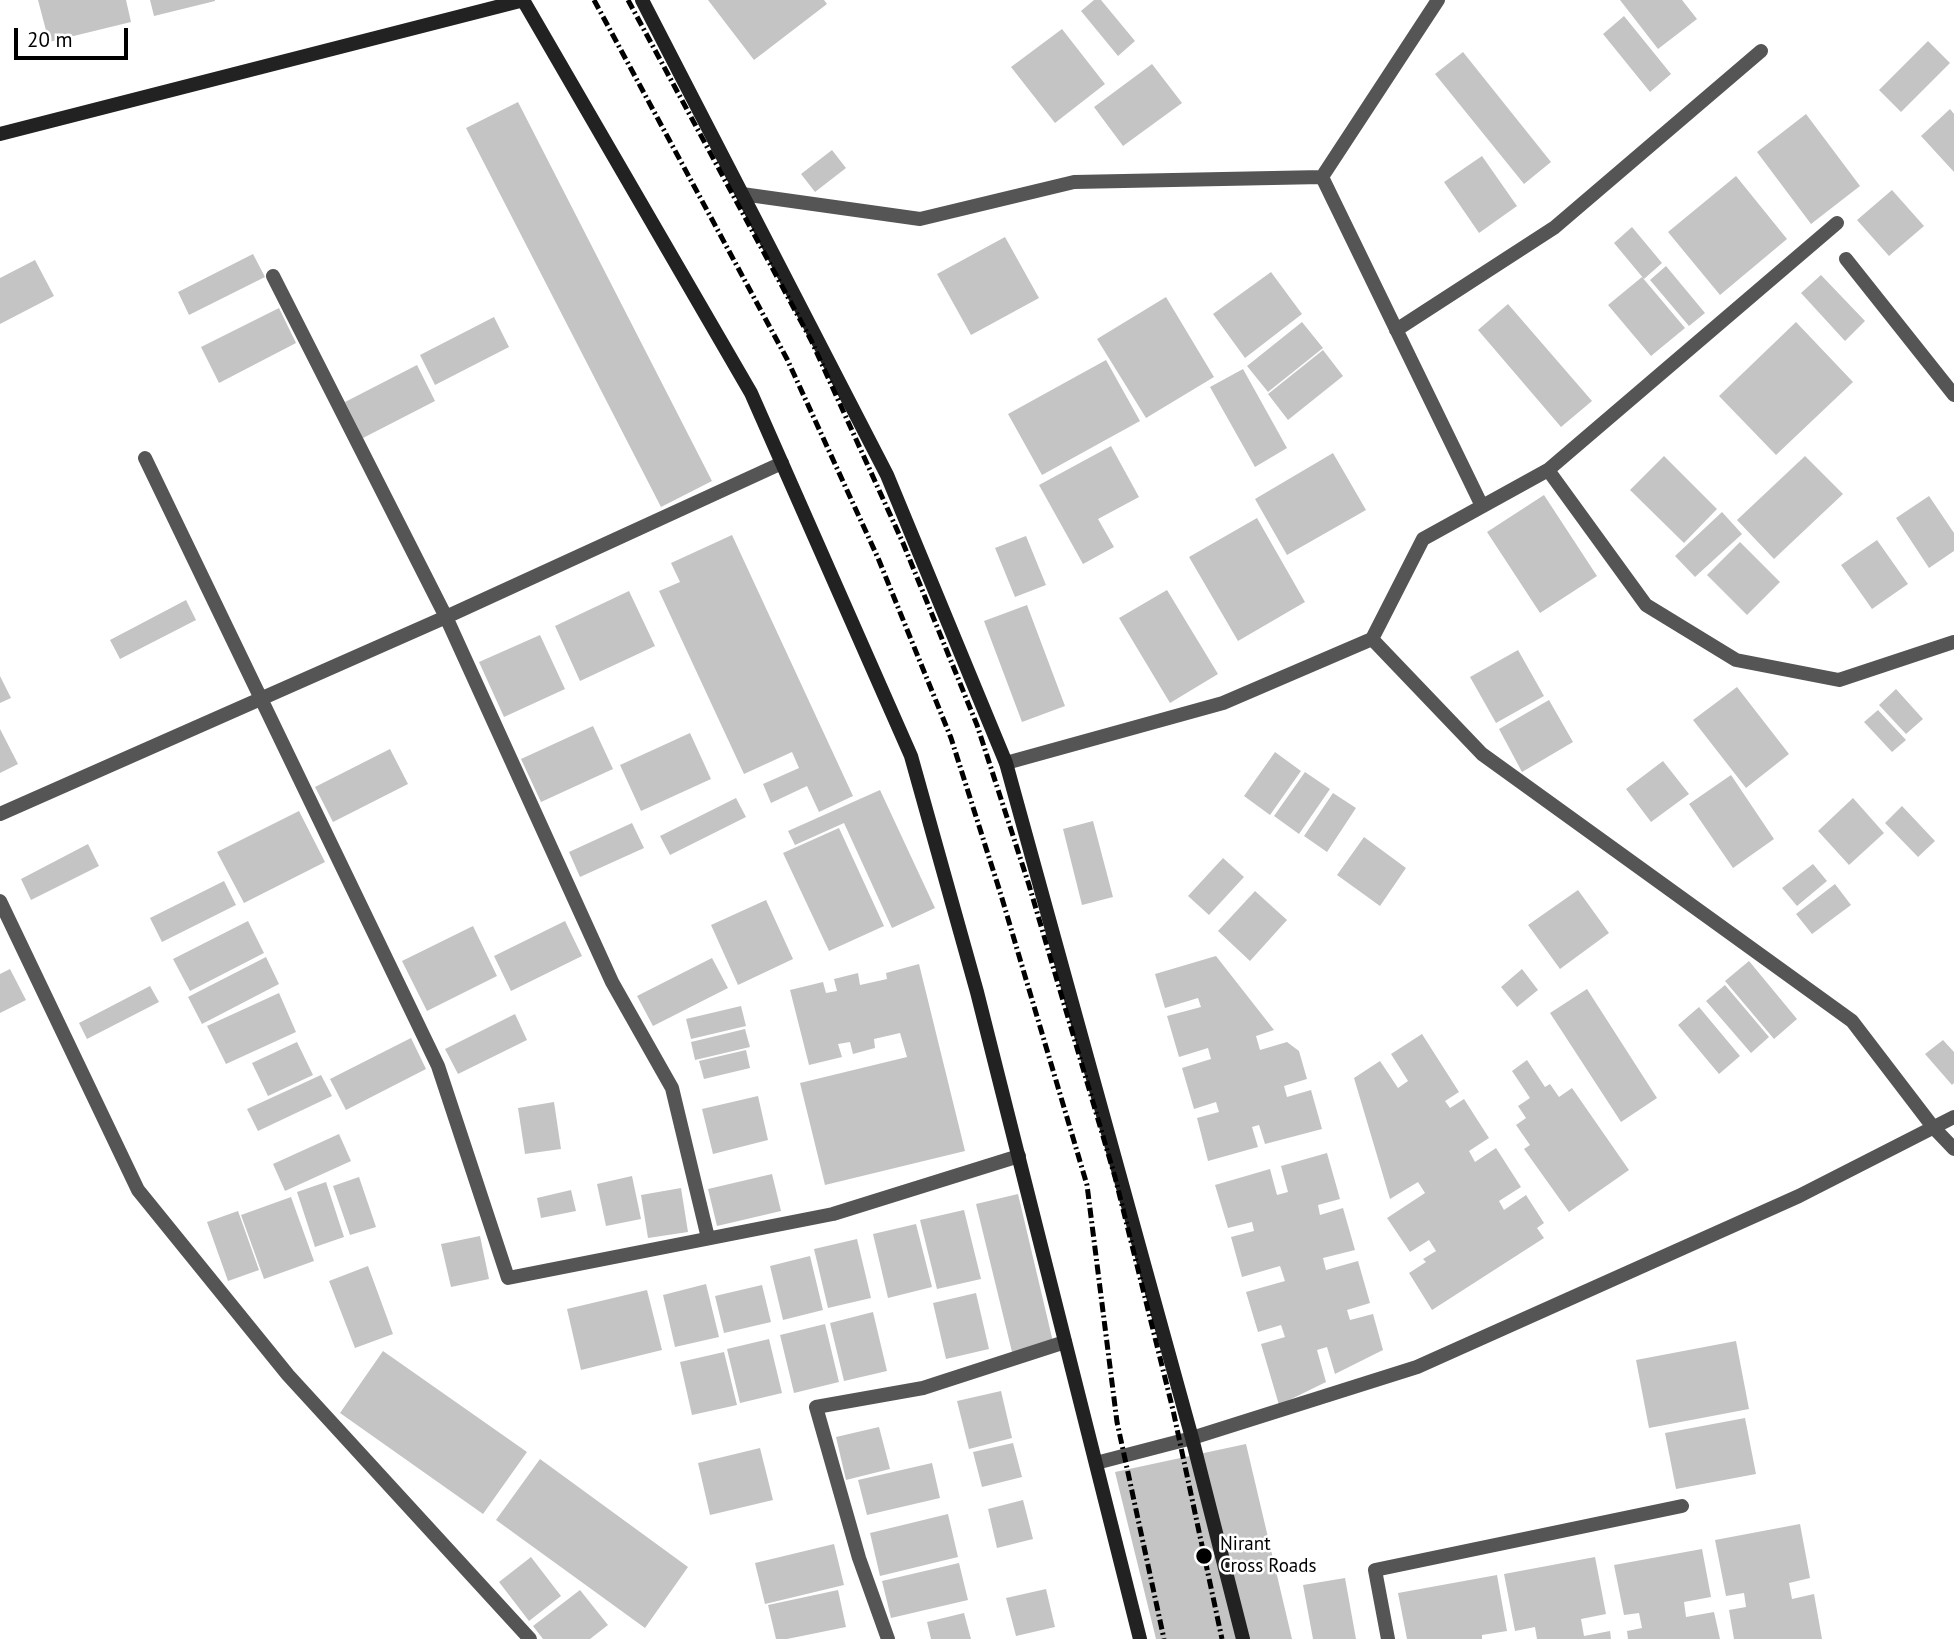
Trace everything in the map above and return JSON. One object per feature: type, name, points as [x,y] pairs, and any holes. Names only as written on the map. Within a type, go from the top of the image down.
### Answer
[{"type":"main road","points":[[0,134],[523,0],[751,393],[911,756],[977,992],[1140,1639]]},
{"type":"main road","points":[[642,0],[887,475],[1006,763],[1192,1438],[1242,1639]]},
{"type":"street","points":[[1322,177],[1438,0]]},
{"type":"street","points":[[1396,330],[1555,227],[1761,51]]},
{"type":"street","points":[[742,194],[920,219],[1074,181],[1322,177]]},
{"type":"street","points":[[1322,177],[1482,506]]},
{"type":"street","points":[[1006,763],[1223,702],[1372,639],[1423,539],[1548,470],[1837,223]]},
{"type":"street","points":[[1846,259],[1954,395]]},
{"type":"street","points":[[273,276],[446,617],[612,982],[672,1088],[708,1238]]},
{"type":"street","points":[[145,458],[438,1066],[508,1278],[833,1214],[1018,1156]]},
{"type":"street","points":[[0,814],[446,617],[782,463]]},
{"type":"street","points":[[1548,470],[1646,605],[1736,660],[1839,680],[1954,642]]},
{"type":"street","points":[[1372,639],[1482,754],[1852,1021],[1933,1127],[1954,1149]]},
{"type":"street","points":[[0,901],[138,1190],[288,1375],[530,1639]]},
{"type":"street","points":[[1096,1462],[1192,1438],[1417,1367],[1799,1196],[1954,1116]]},
{"type":"street","points":[[888,1639],[859,1558],[816,1407],[923,1388],[1065,1342]]},
{"type":"street","points":[[1388,1639],[1375,1570],[1682,1506]]},
{"type":"building","points":[[38,0],[126,0],[131,22],[49,42]]},
{"type":"building","points":[[150,0],[215,0],[215,1],[154,16]]},
{"type":"building","points":[[708,0],[824,0],[827,4],[754,60]]},
{"type":"building","points":[[1094,0],[1101,0],[1135,41],[1118,56],[1081,11]]},
{"type":"building","points":[[1620,0],[1682,0],[1697,19],[1658,49]]},
{"type":"building","points":[[1624,16],[1671,74],[1650,92],[1603,34]]},
{"type":"building","points":[[1062,29],[1105,84],[1055,123],[1011,67]]},
{"type":"building","points":[[1928,41],[1950,63],[1901,112],[1879,90]]},
{"type":"building","points":[[1463,52],[1551,162],[1524,184],[1435,74]]},
{"type":"building","points":[[1152,64],[1182,103],[1123,146],[1094,107]]},
{"type":"building","points":[[518,102],[712,481],[661,507],[466,128]]},
{"type":"building","points":[[1950,109],[1954,114],[1954,172],[1921,136]]},
{"type":"building","points":[[1806,114],[1860,186],[1811,224],[1757,152]]},
{"type":"building","points":[[832,150],[846,168],[815,192],[801,174]]},
{"type":"building","points":[[1482,156],[1517,206],[1479,233],[1444,182]]},
{"type":"building","points":[[1736,176],[1787,239],[1720,295],[1668,232]]},
{"type":"building","points":[[1892,190],[1924,226],[1889,256],[1857,220]]},
{"type":"building","points":[[1632,227],[1662,263],[1644,279],[1614,243]]},
{"type":"building","points":[[1005,237],[1039,298],[971,335],[937,274]]},
{"type":"building","points":[[253,254],[265,277],[189,315],[178,292]]},
{"type":"building","points":[[35,260],[54,296],[0,324],[0,278]]},
{"type":"building","points":[[1666,266],[1705,313],[1689,326],[1650,280]]},
{"type":"building","points":[[1271,272],[1302,314],[1245,358],[1213,314]]},
{"type":"building","points":[[1821,275],[1865,321],[1845,341],[1801,293]]},
{"type":"building","points":[[1642,277],[1685,328],[1651,356],[1608,305]]},
{"type":"building","points":[[1166,297],[1214,377],[1146,418],[1097,339]]},
{"type":"building","points":[[1508,304],[1592,401],[1561,427],[1478,330]]},
{"type":"building","points":[[279,308],[296,343],[219,383],[201,347]]},
{"type":"building","points":[[494,317],[509,347],[435,385],[420,355]]},
{"type":"building","points":[[1302,322],[1323,348],[1268,392],[1247,366]]},
{"type":"building","points":[[1796,322],[1853,382],[1776,455],[1719,396]]},
{"type":"building","points":[[1323,350],[1343,376],[1288,420],[1268,394]]},
{"type":"building","points":[[1106,360],[1140,421],[1042,475],[1008,414]]},
{"type":"building","points":[[417,365],[435,401],[363,438],[345,402]]},
{"type":"building","points":[[1243,369],[1287,448],[1255,467],[1210,387]]},
{"type":"building","points":[[1111,446],[1139,497],[1098,519],[1114,547],[1083,564],[1039,485]]},
{"type":"building","points":[[1333,453],[1366,510],[1287,555],[1255,499]]},
{"type":"building","points":[[1664,456],[1717,509],[1684,543],[1630,490]]},
{"type":"building","points":[[1805,456],[1843,494],[1774,559],[1737,520]]},
{"type":"building","points":[[1544,495],[1597,576],[1540,613],[1487,532]]},
{"type":"building","points":[[1929,496],[1954,533],[1954,551],[1929,568],[1896,518]]},
{"type":"building","points":[[1722,512],[1742,534],[1695,577],[1675,556]]},
{"type":"building","points":[[1257,518],[1305,602],[1238,641],[1189,557]]},
{"type":"building","points":[[732,535],[853,796],[819,812],[807,786],[771,803],[763,784],[799,768],[792,752],[744,774],[659,591],[680,582],[671,563]]},
{"type":"building","points":[[1026,536],[1046,585],[1015,597],[995,548]]},
{"type":"building","points":[[1877,540],[1908,584],[1872,609],[1841,565]]},
{"type":"building","points":[[1740,542],[1780,582],[1747,615],[1707,575]]},
{"type":"building","points":[[1167,590],[1218,674],[1170,703],[1119,618]]},
{"type":"building","points":[[629,591],[655,646],[580,681],[555,626]]},
{"type":"building","points":[[186,600],[196,620],[120,659],[110,640]]},
{"type":"building","points":[[1027,605],[1065,706],[1022,722],[984,621]]},
{"type":"building","points":[[540,635],[565,689],[504,717],[479,662]]},
{"type":"building","points":[[1518,650],[1544,696],[1496,723],[1470,677]]},
{"type":"building","points":[[0,676],[11,698],[0,703]]},
{"type":"building","points":[[1737,687],[1789,754],[1746,788],[1693,720]]},
{"type":"building","points":[[1896,689],[1923,719],[1906,734],[1879,705]]},
{"type":"building","points":[[1549,700],[1573,742],[1522,772],[1499,729]]},
{"type":"building","points":[[1878,710],[1906,740],[1892,752],[1864,722]]},
{"type":"building","points":[[593,726],[613,769],[541,802],[521,759]]},
{"type":"building","points":[[0,729],[18,764],[0,773]]},
{"type":"building","points":[[690,733],[711,779],[641,811],[620,765]]},
{"type":"building","points":[[390,749],[408,784],[333,822],[315,787]]},
{"type":"building","points":[[1275,752],[1301,771],[1270,815],[1244,796]]},
{"type":"building","points":[[1663,761],[1689,794],[1651,822],[1626,789]]},
{"type":"building","points":[[1305,772],[1330,789],[1299,834],[1274,816]]},
{"type":"building","points":[[1731,775],[1774,839],[1733,868],[1689,804]]},
{"type":"building","points":[[880,790],[935,908],[892,928],[844,823],[795,845],[788,831]]},
{"type":"building","points":[[1333,793],[1356,808],[1327,852],[1304,836]]},
{"type":"building","points":[[736,798],[746,817],[670,855],[660,836]]},
{"type":"building","points":[[1853,798],[1884,833],[1849,865],[1818,831]]},
{"type":"building","points":[[1902,806],[1935,841],[1918,857],[1885,823]]},
{"type":"building","points":[[299,811],[325,862],[244,903],[217,852]]},
{"type":"building","points":[[1093,821],[1113,897],[1082,905],[1063,829]]},
{"type":"building","points":[[632,823],[644,848],[580,877],[569,852]]},
{"type":"building","points":[[839,828],[884,926],[829,951],[783,853]]},
{"type":"building","points":[[1364,837],[1406,868],[1380,906],[1337,875]]},
{"type":"building","points":[[88,844],[99,866],[31,900],[21,879]]},
{"type":"building","points":[[1223,858],[1244,877],[1209,915],[1188,896]]},
{"type":"building","points":[[1813,864],[1827,881],[1797,906],[1782,888]]},
{"type":"building","points":[[224,881],[236,905],[162,942],[150,918]]},
{"type":"building","points":[[1835,884],[1851,905],[1812,934],[1796,914]]},
{"type":"building","points":[[1578,890],[1609,933],[1560,969],[1528,925]]},
{"type":"building","points":[[1255,891],[1287,920],[1250,961],[1218,931]]},
{"type":"building","points":[[766,900],[793,959],[738,985],[711,925]]},
{"type":"building","points":[[248,921],[264,953],[190,991],[173,959]]},
{"type":"building","points":[[565,921],[582,956],[511,991],[494,956]]},
{"type":"building","points":[[473,926],[497,976],[427,1011],[402,961]]},
{"type":"building","points":[[1216,956],[1274,1030],[1256,1036],[1260,1050],[1287,1042],[1299,1051],[1307,1079],[1284,1086],[1287,1097],[1311,1090],[1322,1129],[1265,1144],[1259,1125],[1252,1127],[1258,1147],[1208,1161],[1197,1118],[1219,1112],[1216,1102],[1194,1109],[1182,1068],[1211,1059],[1208,1048],[1179,1057],[1167,1016],[1201,1007],[1198,998],[1165,1008],[1155,974]]},
{"type":"building","points":[[266,957],[279,984],[202,1024],[188,997]]},
{"type":"building","points":[[712,958],[728,988],[653,1026],[637,996]]},
{"type":"building","points":[[1749,961],[1797,1019],[1774,1039],[1725,981]]},
{"type":"building","points":[[919,964],[965,1151],[825,1185],[800,1083],[907,1057],[900,1033],[874,1039],[875,1048],[853,1054],[850,1042],[838,1044],[842,1057],[809,1065],[790,990],[823,982],[826,993],[837,991],[834,979],[858,973],[860,985],[887,979],[886,973]]},
{"type":"building","points":[[10,969],[26,1000],[0,1013],[0,974]]},
{"type":"building","points":[[1522,969],[1538,990],[1517,1007],[1501,987]]},
{"type":"building","points":[[1725,985],[1769,1037],[1751,1053],[1706,1001]]},
{"type":"building","points":[[150,986],[159,1002],[87,1039],[79,1023]]},
{"type":"building","points":[[1587,989],[1657,1098],[1621,1122],[1550,1013]]},
{"type":"building","points":[[279,993],[296,1032],[226,1064],[207,1026]]},
{"type":"building","points":[[741,1006],[746,1026],[691,1039],[686,1019]]},
{"type":"building","points":[[1699,1007],[1740,1056],[1719,1074],[1678,1025]]},
{"type":"building","points":[[515,1014],[527,1040],[458,1074],[445,1049]]},
{"type":"building","points":[[745,1029],[750,1047],[695,1060],[691,1042]]},
{"type":"building","points":[[1422,1034],[1459,1092],[1445,1101],[1450,1108],[1464,1099],[1489,1138],[1469,1151],[1475,1162],[1496,1148],[1521,1187],[1499,1201],[1504,1210],[1526,1195],[1544,1223],[1537,1228],[1544,1238],[1432,1310],[1409,1273],[1426,1262],[1423,1259],[1436,1251],[1429,1240],[1410,1252],[1387,1218],[1425,1193],[1418,1182],[1390,1199],[1354,1078],[1380,1061],[1398,1088],[1408,1081],[1391,1054]]},
{"type":"building","points":[[411,1038],[426,1069],[346,1110],[330,1079]]},
{"type":"building","points":[[1943,1040],[1954,1052],[1952,1085],[1925,1054]]},
{"type":"building","points":[[297,1042],[313,1075],[268,1096],[252,1063]]},
{"type":"building","points":[[746,1050],[750,1068],[704,1079],[699,1061]]},
{"type":"building","points":[[1527,1060],[1545,1087],[1550,1084],[1559,1097],[1572,1088],[1629,1170],[1569,1212],[1524,1149],[1530,1145],[1516,1125],[1526,1118],[1518,1106],[1530,1098],[1512,1071]]},
{"type":"building","points":[[321,1075],[332,1096],[258,1131],[247,1109]]},
{"type":"building","points":[[758,1096],[768,1140],[713,1154],[702,1109]]},
{"type":"building","points":[[554,1102],[561,1149],[525,1154],[518,1108]]},
{"type":"building","points":[[339,1134],[351,1161],[285,1191],[273,1164]]},
{"type":"building","points":[[1327,1153],[1340,1199],[1318,1205],[1320,1215],[1343,1208],[1355,1250],[1323,1258],[1326,1270],[1358,1261],[1370,1303],[1347,1310],[1350,1320],[1373,1314],[1383,1350],[1335,1374],[1327,1347],[1317,1350],[1326,1382],[1279,1405],[1261,1344],[1285,1337],[1281,1325],[1258,1332],[1246,1292],[1285,1281],[1280,1266],[1242,1277],[1231,1237],[1254,1231],[1252,1222],[1228,1228],[1215,1185],[1270,1169],[1277,1195],[1288,1192],[1281,1166]]},
{"type":"building","points":[[772,1174],[781,1211],[717,1226],[708,1189]]},
{"type":"building","points":[[632,1176],[641,1219],[606,1226],[597,1184]]},
{"type":"building","points":[[359,1177],[376,1227],[350,1235],[333,1186]]},
{"type":"building","points":[[326,1182],[344,1237],[315,1247],[297,1192]]},
{"type":"building","points":[[681,1188],[688,1232],[648,1238],[641,1195]]},
{"type":"building","points":[[571,1190],[576,1211],[541,1218],[537,1198]]},
{"type":"building","points":[[1018,1194],[1053,1342],[1012,1352],[976,1204]]},
{"type":"building","points":[[291,1197],[314,1261],[264,1279],[241,1215]]},
{"type":"building","points":[[964,1210],[981,1279],[937,1289],[920,1220]]},
{"type":"building","points":[[238,1211],[259,1270],[228,1281],[207,1222]]},
{"type":"building","points":[[916,1224],[932,1287],[888,1298],[873,1234]]},
{"type":"building","points":[[480,1236],[489,1279],[451,1287],[441,1244]]},
{"type":"building","points":[[857,1239],[871,1298],[828,1308],[814,1249]]},
{"type":"building","points":[[810,1256],[823,1310],[783,1320],[770,1266]]},
{"type":"building","points":[[368,1266],[393,1334],[355,1348],[329,1281]]},
{"type":"building","points":[[706,1284],[719,1337],[675,1347],[663,1295]]},
{"type":"building","points":[[762,1285],[771,1322],[724,1333],[715,1296]]},
{"type":"building","points":[[647,1290],[662,1350],[581,1370],[567,1309]]},
{"type":"building","points":[[976,1293],[989,1349],[946,1359],[933,1303]]},
{"type":"building","points":[[873,1312],[887,1371],[844,1381],[830,1323]]},
{"type":"building","points":[[825,1324],[839,1382],[794,1393],[780,1335]]},
{"type":"building","points":[[769,1339],[782,1393],[740,1403],[727,1349]]},
{"type":"building","points":[[1736,1341],[1749,1409],[1649,1428],[1636,1360]]},
{"type":"building","points":[[383,1351],[527,1452],[483,1514],[340,1413]]},
{"type":"building","points":[[724,1352],[737,1405],[692,1415],[680,1362]]},
{"type":"building","points":[[1001,1391],[1012,1438],[969,1449],[957,1401]]},
{"type":"building","points":[[1745,1418],[1756,1474],[1676,1489],[1665,1433]]},
{"type":"building","points":[[879,1427],[890,1469],[846,1480],[836,1437]]},
{"type":"building","points":[[1013,1443],[1022,1477],[982,1487],[973,1452]]},
{"type":"building","name":"Nirant Cross Roads","points":[[1246,1444],[1292,1639],[1156,1639],[1115,1472]]},
{"type":"building","points":[[760,1448],[773,1500],[710,1515],[698,1463]]},
{"type":"building","points":[[540,1459],[688,1567],[645,1628],[496,1520]]},
{"type":"building","points":[[932,1463],[940,1498],[867,1515],[858,1480]]},
{"type":"building","points":[[1023,1500],[1033,1539],[997,1548],[988,1509]]},
{"type":"building","points":[[948,1514],[958,1557],[880,1576],[870,1533]]},
{"type":"building","points":[[1800,1524],[1810,1578],[1789,1583],[1792,1599],[1814,1594],[1822,1639],[1734,1639],[1729,1610],[1746,1607],[1744,1593],[1726,1596],[1715,1540]]},
{"type":"building","points":[[834,1544],[844,1585],[765,1604],[755,1563]]},
{"type":"building","points":[[1702,1549],[1711,1597],[1684,1602],[1686,1617],[1714,1612],[1720,1639],[1628,1639],[1627,1631],[1642,1628],[1639,1613],[1624,1615],[1614,1565]]},
{"type":"building","points":[[531,1557],[561,1596],[529,1621],[499,1582]]},
{"type":"building","points":[[1595,1557],[1606,1614],[1581,1619],[1584,1636],[1610,1631],[1611,1639],[1537,1639],[1535,1627],[1515,1631],[1504,1574]]},
{"type":"building","points":[[959,1563],[968,1600],[891,1618],[882,1581]]},
{"type":"building","points":[[1497,1575],[1507,1631],[1482,1635],[1482,1639],[1407,1639],[1398,1593]]},
{"type":"building","points":[[1345,1578],[1356,1639],[1313,1639],[1303,1585]]},
{"type":"building","points":[[1046,1589],[1055,1627],[1016,1636],[1006,1598]]},
{"type":"building","points":[[580,1590],[608,1625],[590,1639],[543,1639],[533,1626]]},
{"type":"building","points":[[838,1590],[846,1627],[776,1639],[768,1605]]},
{"type":"building","points":[[964,1613],[971,1639],[931,1639],[927,1622]]},
{"type":"railway","points":[[594,0],[787,359],[878,558],[951,738],[1001,895],[1087,1185],[1117,1422],[1164,1639]]},
{"type":"railway","points":[[628,0],[811,340],[903,543],[977,725],[1029,885],[1115,1177],[1173,1410],[1222,1639]]},
{"type":"place","name":"Nirant Cross Roads","points":[[1204,1556]]}]
